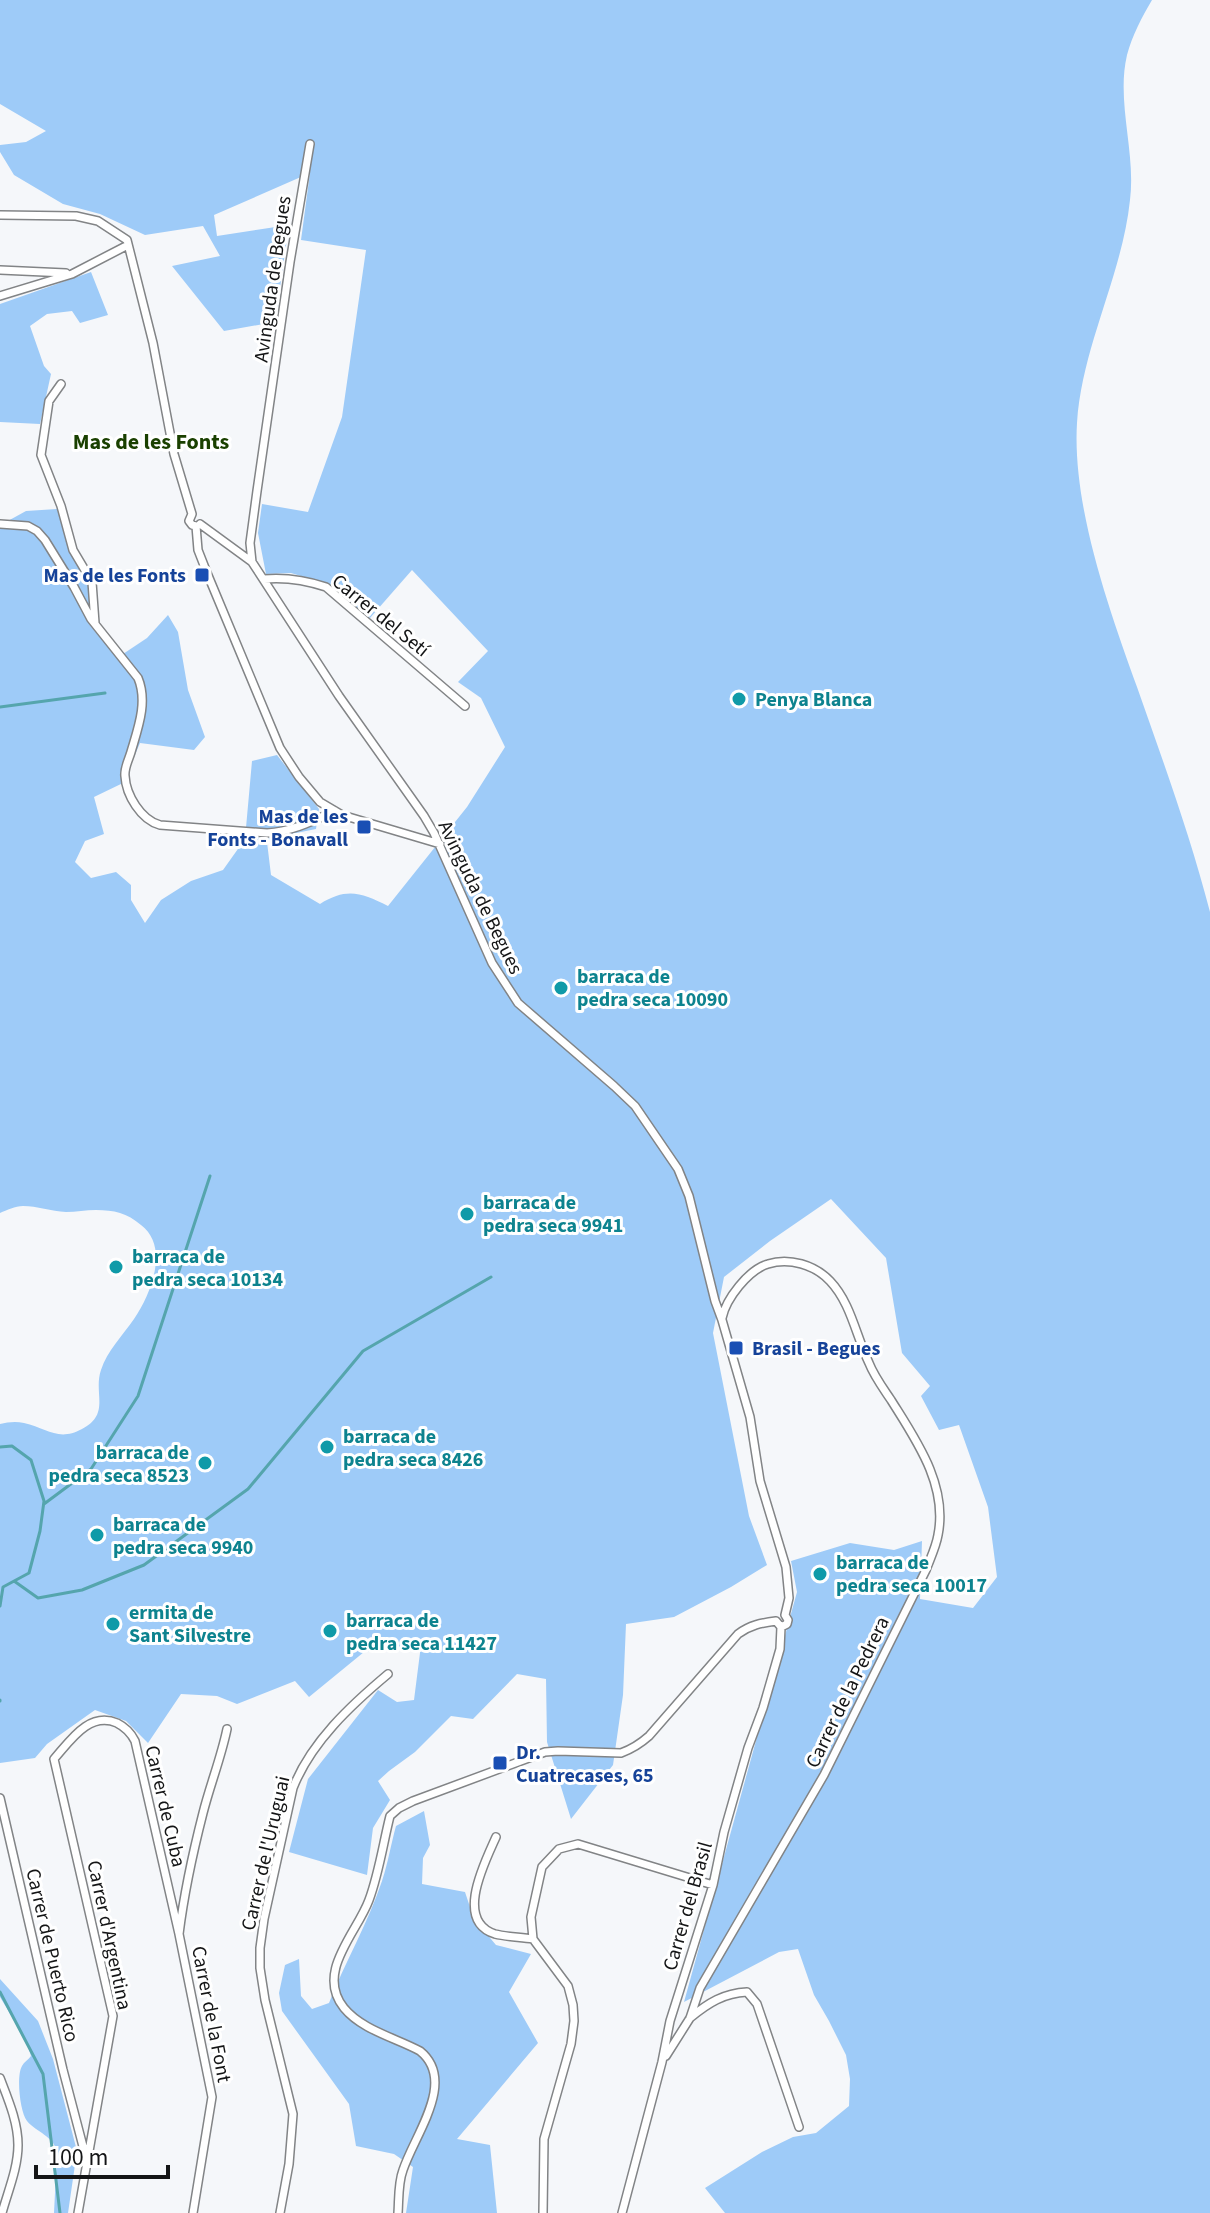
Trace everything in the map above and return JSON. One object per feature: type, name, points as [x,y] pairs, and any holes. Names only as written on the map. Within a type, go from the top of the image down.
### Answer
[{"type":"street","name":"Avinguda de Begues","points":[[252,562],[250,543],[257,491],[310,144]]},
{"type":"street","points":[[0,215],[76,216],[98,221],[127,240],[153,343],[174,454],[192,514],[190,522],[198,525],[198,550],[280,748],[320,802],[342,815],[440,844]]},
{"type":"street","points":[[0,296],[72,274],[128,245]]},
{"type":"street","points":[[0,270],[72,274]]},
{"type":"street","points":[[61,384],[49,401],[41,455],[61,506],[73,550],[92,582],[96,625]]},
{"type":"street","points":[[0,524],[28,526],[45,540],[96,625],[129,665],[142,687],[143,706],[125,777],[138,808],[146,818],[160,825],[267,833],[313,822],[335,811]]},
{"type":"street","name":"Avinguda de Begues","points":[[198,525],[252,562],[304,644],[424,816],[440,844],[492,963],[518,1003],[635,1106],[678,1169],[689,1196],[706,1270],[722,1320]]},
{"type":"street","name":"Carrer del Setí","points":[[264,579],[307,581],[326,587],[465,706]]},
{"type":"street","name":"Carrer de la Pedrera","points":[[662,2062],[690,2018],[700,1988],[824,1775],[926,1570],[939,1534],[940,1507],[931,1469],[917,1439],[869,1364],[848,1309],[829,1280],[807,1265],[794,1262],[767,1264],[740,1285],[728,1299],[722,1320]]},
{"type":"street","name":"Carrer del Brasil","points":[[622,2213],[670,2021],[713,1885],[724,1832],[780,1649],[779,1624],[788,1622],[785,1615],[789,1598],[786,1567],[760,1481],[750,1417],[722,1320]]},
{"type":"street","points":[[398,2213],[403,2171],[436,2087],[434,2069],[420,2051],[365,2025],[345,2010],[336,1990],[338,1959],[368,1904],[390,1816],[413,1801],[545,1752],[621,1753],[638,1746],[738,1634],[752,1625],[779,1624]]},
{"type":"street","name":"Carrer de l'Uruguai","points":[[280,2213],[289,2164],[293,2114],[262,1978],[260,1948],[264,1919],[299,1773],[354,1702],[388,1674]]},
{"type":"street","name":"Carrer de Cuba","points":[[54,1759],[79,1732],[96,1720],[116,1723],[132,1735],[179,1934]]},
{"type":"street","name":"Carrer de la Font","points":[[193,2213],[212,2097],[179,1934],[203,1811],[222,1755],[227,1729]]},
{"type":"street","name":"Carrer d'Argentina","points":[[54,1759],[113,2016],[78,2213]]},
{"type":"street","name":"Carrer de Puerto Rico","points":[[0,1798],[86,2160]]},
{"type":"street","points":[[496,1837],[481,1870],[474,1898],[475,1912],[485,1929],[533,1939]]},
{"type":"street","points":[[543,2213],[544,2139],[571,2044],[574,2021],[568,1986],[533,1939],[531,1917],[542,1867],[559,1849],[578,1844],[713,1885]]},
{"type":"street","points":[[690,2018],[705,2005],[731,1992],[747,1992],[757,2004],[799,2127]]},
{"type":"street","points":[[0,2078],[12,2111],[18,2144],[2,2213]]},
{"type":"street","points":[[77,2119],[92,2128]]},
{"type":"shaded area","points":[[0,0],[1152,0],[1132,41],[1124,73],[1131,164],[1130,200],[1119,256],[1080,394],[1077,455],[1086,522],[1104,591],[1176,798],[1210,912],[1210,2213],[725,2213],[705,2188],[762,2152],[793,2137],[816,2133],[849,2106],[850,2079],[846,2055],[814,1995],[798,1949],[779,1952],[684,2002],[797,1592],[791,1561],[850,1543],[894,1550],[922,1541],[920,1599],[973,1608],[997,1577],[988,1507],[959,1425],[939,1430],[921,1396],[930,1386],[902,1353],[886,1258],[831,1199],[724,1277],[713,1333],[749,1516],[767,1565],[674,1617],[626,1624],[623,1695],[613,1765],[571,1819],[547,1742],[546,1679],[517,1674],[473,1719],[451,1716],[415,1752],[378,1781],[390,1800],[373,1828],[367,1875],[289,1852],[308,1779],[378,1690],[397,1702],[414,1700],[421,1645],[364,1652],[309,1697],[295,1681],[237,1704],[217,1696],[181,1694],[148,1743],[126,1721],[95,1710],[47,1744],[35,1758],[0,1763],[0,1424],[21,1422],[66,1434],[91,1423],[99,1410],[99,1379],[104,1363],[146,1297],[156,1258],[150,1234],[136,1221],[120,1213],[96,1210],[66,1212],[23,1206],[0,1213],[0,522],[26,511],[57,509],[71,551],[90,583],[89,624],[117,658],[147,638],[168,615],[178,632],[188,690],[205,737],[194,750],[140,743],[123,783],[94,797],[104,834],[85,841],[75,862],[91,878],[116,872],[131,885],[131,900],[145,923],[161,900],[191,881],[223,870],[245,839],[252,761],[277,755],[319,809],[316,829],[271,838],[267,842],[271,875],[320,904],[338,895],[354,894],[388,906],[467,807],[505,747],[481,698],[458,682],[488,651],[412,570],[370,618],[324,583],[291,573],[266,574],[258,533],[262,504],[308,512],[342,417],[366,250],[301,240],[310,173],[214,215],[217,236],[289,225],[275,322],[224,331],[172,266],[220,256],[203,226],[145,235],[100,214],[63,204],[14,175],[0,152],[0,145],[26,142],[46,131],[0,104]]},
{"type":"shaded area","points":[[91,272],[108,315],[80,323],[72,311],[47,314],[30,326],[44,366],[51,374],[40,424],[0,422],[0,304]]},
{"type":"shaded area","points":[[424,1811],[430,1845],[423,1858],[422,1884],[465,1892],[474,1919],[496,1945],[531,1954],[509,1992],[538,2043],[457,2139],[490,2145],[497,2213],[406,2213],[413,2167],[394,2154],[356,2146],[349,2104],[282,2011],[279,1993],[285,1965],[299,1959],[301,1996],[312,2009],[329,2003],[376,1897],[396,1826]]},
{"type":"shaded area","points":[[0,1979],[38,2021],[53,2059],[77,2151],[68,2213],[54,2213],[55,2146],[27,2121],[22,2110],[20,2071],[31,2056],[26,2040],[0,1997]]},
{"type":"waterway","points":[[0,707],[105,693]]},
{"type":"waterway","points":[[44,1504],[91,1469],[138,1396],[210,1176]]},
{"type":"waterway","points":[[14,1581],[38,1598],[82,1590],[144,1565],[248,1489],[363,1351],[491,1277]]},
{"type":"waterway","points":[[0,1447],[12,1446],[31,1460],[44,1501],[29,1573],[3,1587],[0,1606]]},
{"type":"waterway","points":[[0,1992],[43,2074],[60,2213]]},
{"type":"place","name":"Mas de les Fonts","points":[[202,575]]},
{"type":"place","name":"Penya Blanca","points":[[739,699]]},
{"type":"place","name":"Mas de les Fonts - Bonavall","points":[[364,827]]},
{"type":"place","name":"barraca de pedra seca 10090","points":[[561,988]]},
{"type":"place","name":"barraca de pedra seca 9941","points":[[467,1214]]},
{"type":"place","name":"barraca de pedra seca 10134","points":[[116,1267]]},
{"type":"place","name":"Brasil - Begues","points":[[736,1348]]},
{"type":"place","name":"barraca de pedra seca 8426","points":[[327,1447]]},
{"type":"place","name":"barraca de pedra seca 8523","points":[[205,1463]]},
{"type":"place","name":"barraca de pedra seca 9940","points":[[97,1535]]},
{"type":"place","name":"barraca de pedra seca 10017","points":[[820,1574]]},
{"type":"place","name":"ermita de Sant Silvestre","points":[[113,1624]]},
{"type":"place","name":"barraca de pedra seca 11427","points":[[330,1631]]},
{"type":"place","name":"Dr. Cuatrecases, 65","points":[[500,1763]]},
{"type":"district","name":"Mas de les Fonts","points":[[151,441]]}]
